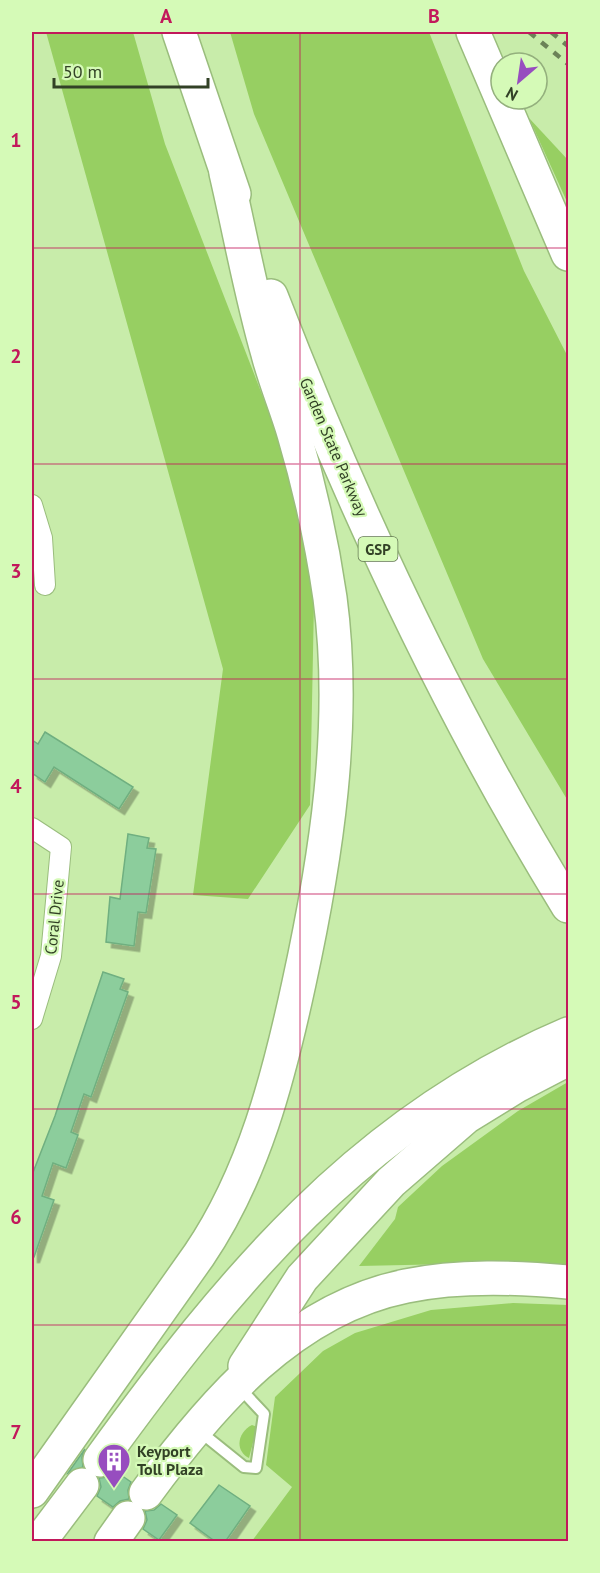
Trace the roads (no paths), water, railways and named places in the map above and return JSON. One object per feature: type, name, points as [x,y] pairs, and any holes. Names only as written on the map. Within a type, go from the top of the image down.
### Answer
[{"type":"highway","name":"Garden State Parkway","points":[[179,32],[226,173],[312,397],[383,560],[469,736],[568,906]]},
{"type":"highway","points":[[472,32],[568,254]]},
{"type":"highway","points":[[32,1491],[205,1247],[238,1187],[288,1032],[319,878],[330,789],[334,716],[334,647],[330,600],[315,513],[294,434],[268,354],[226,173]]},
{"type":"highway","points":[[39,1542],[204,1321],[260,1256],[314,1202],[395,1136],[451,1096],[519,1057],[568,1034]]},
{"type":"highway","points":[[128,1518],[196,1428],[235,1383],[289,1296],[391,1182],[466,1117],[518,1085],[568,1059]]},
{"type":"highway","points":[[235,1383],[295,1336],[333,1311],[395,1288],[453,1279],[525,1278],[568,1282]]},
{"type":"street","points":[[32,505],[42,538],[45,585]]},
{"type":"street","name":"Coral Drive","points":[[32,828],[61,847],[51,956],[32,1019]]},
{"type":"lane","points":[[196,1428],[244,1467],[251,1469],[257,1466],[264,1414],[235,1383]]},
{"type":"railway","points":[[529,32],[568,64]]},
{"type":"railway","points":[[551,32],[568,46]]},
{"type":"place","name":"Keyport Toll Plaza","points":[[114,1489]]}]
